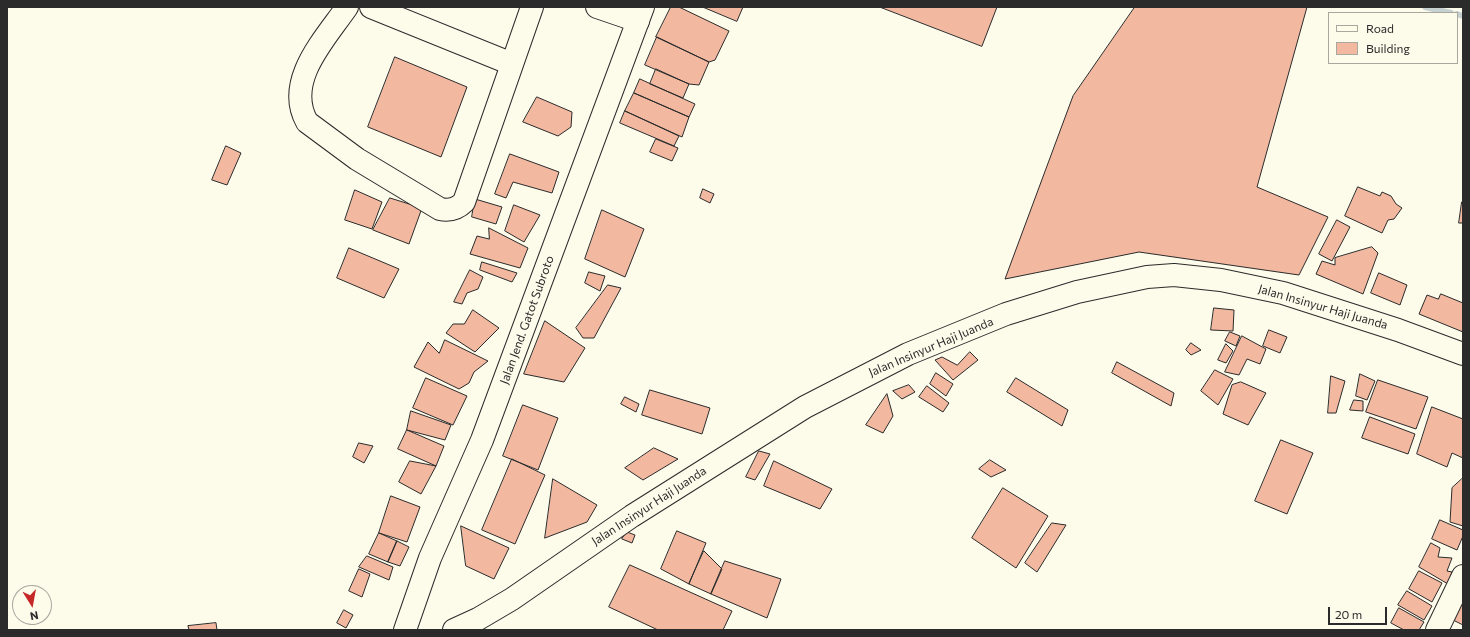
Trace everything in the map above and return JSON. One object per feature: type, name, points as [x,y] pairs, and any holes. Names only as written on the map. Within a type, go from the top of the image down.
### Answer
[{"type":"main road","points":[[347,7],[306,69],[300,92],[303,115],[307,122],[357,159],[440,209],[452,210],[464,202],[532,7]]},
{"type":"main road","points":[[371,7],[512,64]]},
{"type":"main road","points":[[597,7],[640,14]]},
{"type":"main road","name":"Jalan Jend. Gatot Subroto","points":[[404,630],[430,558],[482,440],[640,14]]},
{"type":"main road","name":"Jalan Insinyur Haji Juanda","points":[[454,630],[478,620],[512,599],[546,574],[632,516],[778,423],[822,398],[888,363],[973,326],[1036,304],[1077,292],[1147,277],[1174,275],[1221,280],[1283,293],[1398,330],[1463,354]]},
{"type":"main road","points":[[1436,630],[1463,576]]},
{"type":"building","points":[[671,7],[679,7],[729,31],[715,60],[709,62],[656,37]]},
{"type":"building","points":[[703,7],[743,7],[737,21]]},
{"type":"building","points":[[880,7],[997,7],[982,46]]},
{"type":"building","points":[[1135,7],[1307,7],[1257,187],[1328,217],[1299,275],[1139,252],[1005,279],[1073,96]]},
{"type":"building","points":[[657,37],[709,62],[699,85],[689,84],[645,65]]},
{"type":"building","points":[[395,57],[467,87],[441,157],[368,127]]},
{"type":"building","points":[[656,69],[689,84],[683,98],[650,84]]},
{"type":"building","points":[[640,79],[695,104],[689,117],[634,93]]},
{"type":"building","points":[[634,93],[689,117],[682,137],[625,111]]},
{"type":"building","points":[[537,97],[572,112],[571,127],[558,136],[523,122]]},
{"type":"building","points":[[625,111],[679,136],[674,146],[620,123]]},
{"type":"building","points":[[656,139],[678,148],[672,161],[650,152]]},
{"type":"building","points":[[226,146],[241,153],[227,185],[212,180]]},
{"type":"building","points":[[510,154],[559,172],[552,193],[513,182],[506,198],[495,194]]},
{"type":"building","points":[[1358,187],[1380,196],[1382,192],[1391,196],[1396,204],[1402,208],[1394,219],[1388,220],[1382,233],[1345,216]]},
{"type":"building","points":[[703,189],[714,194],[710,203],[700,198]]},
{"type":"building","points":[[355,190],[382,202],[372,229],[345,220]]},
{"type":"building","points":[[390,198],[422,208],[409,244],[373,230]]},
{"type":"building","points":[[475,199],[502,207],[496,224],[472,217]]},
{"type":"building","points":[[1462,202],[1463,223],[1459,223]]},
{"type":"building","points":[[514,205],[540,215],[524,242],[505,231]]},
{"type":"building","points":[[602,210],[644,229],[625,277],[585,259]]},
{"type":"building","points":[[1337,220],[1350,227],[1332,261],[1319,254]]},
{"type":"building","points":[[489,228],[528,248],[520,268],[470,254],[477,236],[489,239]]},
{"type":"building","points":[[1372,247],[1378,253],[1363,294],[1316,274],[1322,261],[1335,265],[1335,258]]},
{"type":"building","points":[[349,248],[399,269],[384,298],[337,278]]},
{"type":"building","points":[[482,262],[517,273],[512,282],[480,270]]},
{"type":"building","points":[[470,270],[483,277],[478,289],[467,293],[462,304],[454,302]]},
{"type":"building","points":[[589,272],[605,276],[600,291],[585,283]]},
{"type":"building","points":[[1379,273],[1407,285],[1400,305],[1371,293]]},
{"type":"building","points":[[608,285],[621,288],[594,338],[583,338],[576,328]]},
{"type":"building","points":[[1441,294],[1463,303],[1463,332],[1419,314],[1427,295],[1438,299]]},
{"type":"building","points":[[1214,308],[1234,310],[1233,331],[1211,330]]},
{"type":"building","points":[[473,310],[499,328],[475,352],[446,333],[453,324],[464,324]]},
{"type":"building","points":[[545,321],[585,348],[564,382],[524,374]]},
{"type":"building","points":[[1269,330],[1287,337],[1280,353],[1263,346]]},
{"type":"building","points":[[1230,332],[1240,336],[1236,346],[1225,341]]},
{"type":"building","points":[[1242,336],[1266,349],[1260,364],[1247,359],[1239,375],[1225,372]]},
{"type":"building","points":[[445,340],[488,361],[474,372],[469,383],[459,389],[414,367],[428,342],[439,353]]},
{"type":"building","points":[[1191,343],[1201,350],[1191,355],[1186,350]]},
{"type":"building","points":[[1226,344],[1233,351],[1226,363],[1218,360]]},
{"type":"building","points":[[970,352],[978,360],[953,380],[935,360],[942,357],[957,365]]},
{"type":"building","points":[[1117,362],[1174,393],[1171,406],[1112,373]]},
{"type":"building","points":[[1215,370],[1233,379],[1218,405],[1201,391]]},
{"type":"building","points":[[936,373],[953,384],[946,396],[930,384]]},
{"type":"building","points":[[1360,374],[1375,381],[1367,400],[1356,396]]},
{"type":"building","points":[[1331,376],[1345,381],[1336,413],[1328,413]]},
{"type":"building","points":[[426,378],[467,396],[453,425],[413,408]]},
{"type":"building","points":[[1016,378],[1068,410],[1062,426],[1007,392]]},
{"type":"building","points":[[1378,380],[1428,397],[1416,429],[1366,412]]},
{"type":"building","points":[[1241,382],[1266,393],[1248,425],[1223,414],[1232,385]]},
{"type":"building","points":[[909,385],[915,392],[902,399],[893,391]]},
{"type":"building","points":[[927,386],[949,403],[943,412],[919,397]]},
{"type":"building","points":[[650,390],[710,408],[702,434],[642,415]]},
{"type":"building","points":[[887,394],[893,416],[883,433],[866,425]]},
{"type":"building","points":[[625,397],[639,404],[636,412],[621,404]]},
{"type":"building","points":[[1354,400],[1363,401],[1363,411],[1350,410]]},
{"type":"building","points":[[523,405],[558,418],[538,470],[503,456]]},
{"type":"building","points":[[1432,407],[1463,419],[1463,458],[1452,453],[1447,467],[1417,454]]},
{"type":"building","points":[[411,411],[451,425],[445,440],[407,430]]},
{"type":"building","points":[[1370,417],[1415,434],[1408,454],[1362,438]]},
{"type":"building","points":[[407,430],[444,446],[436,466],[398,449]]},
{"type":"building","points":[[1281,440],[1313,453],[1287,514],[1255,501]]},
{"type":"building","points":[[359,443],[373,446],[364,463],[353,457]]},
{"type":"building","points":[[654,448],[678,459],[643,480],[625,468]]},
{"type":"building","points":[[759,451],[770,454],[755,480],[746,477]]},
{"type":"building","points":[[512,459],[545,475],[515,544],[482,530]]},
{"type":"building","points":[[990,460],[1006,470],[991,477],[979,469]]},
{"type":"building","points":[[410,461],[436,466],[421,494],[399,482]]},
{"type":"building","points":[[774,461],[832,489],[820,509],[764,486]]},
{"type":"building","points":[[553,479],[597,505],[587,522],[545,538]]},
{"type":"building","points":[[1462,479],[1463,526],[1450,522],[1452,488]]},
{"type":"building","points":[[1003,488],[1048,516],[1016,568],[972,538]]},
{"type":"building","points":[[391,496],[420,507],[407,542],[379,533]]},
{"type":"building","points":[[1440,520],[1463,530],[1463,536],[1457,550],[1432,539]]},
{"type":"building","points":[[1052,523],[1066,525],[1037,572],[1025,563]]},
{"type":"building","points":[[461,526],[509,548],[494,579],[466,566]]},
{"type":"building","points":[[677,531],[706,543],[689,584],[661,569]]},
{"type":"building","points":[[627,532],[635,535],[632,543],[622,539]]},
{"type":"building","points":[[379,533],[397,541],[388,562],[369,554]]},
{"type":"building","points":[[397,541],[409,547],[400,566],[388,562]]},
{"type":"building","points":[[1431,543],[1440,548],[1438,557],[1452,558],[1447,571],[1452,572],[1448,584],[1419,567]]},
{"type":"building","points":[[704,551],[722,569],[711,594],[689,584]]},
{"type":"building","points":[[367,556],[393,567],[389,580],[359,567]]},
{"type":"building","points":[[725,561],[781,579],[767,618],[711,594]]},
{"type":"building","points":[[630,565],[732,611],[723,630],[658,630],[609,607]]},
{"type":"building","points":[[359,569],[370,574],[362,597],[349,591]]},
{"type":"building","points":[[1419,571],[1442,583],[1432,602],[1409,589]]},
{"type":"building","points":[[1407,591],[1432,606],[1424,620],[1398,605]]},
{"type":"building","points":[[1457,600],[1463,603],[1463,625],[1447,617]]},
{"type":"building","points":[[1399,608],[1424,622],[1419,630],[1404,630],[1391,623]]},
{"type":"building","points":[[344,610],[353,615],[346,628],[337,623]]},
{"type":"building","points":[[216,623],[217,630],[189,630],[188,626]]},
{"type":"waterway","points":[[1425,7],[1447,12]]},
{"type":"waterway","points":[[1458,14],[1463,16]]}]
